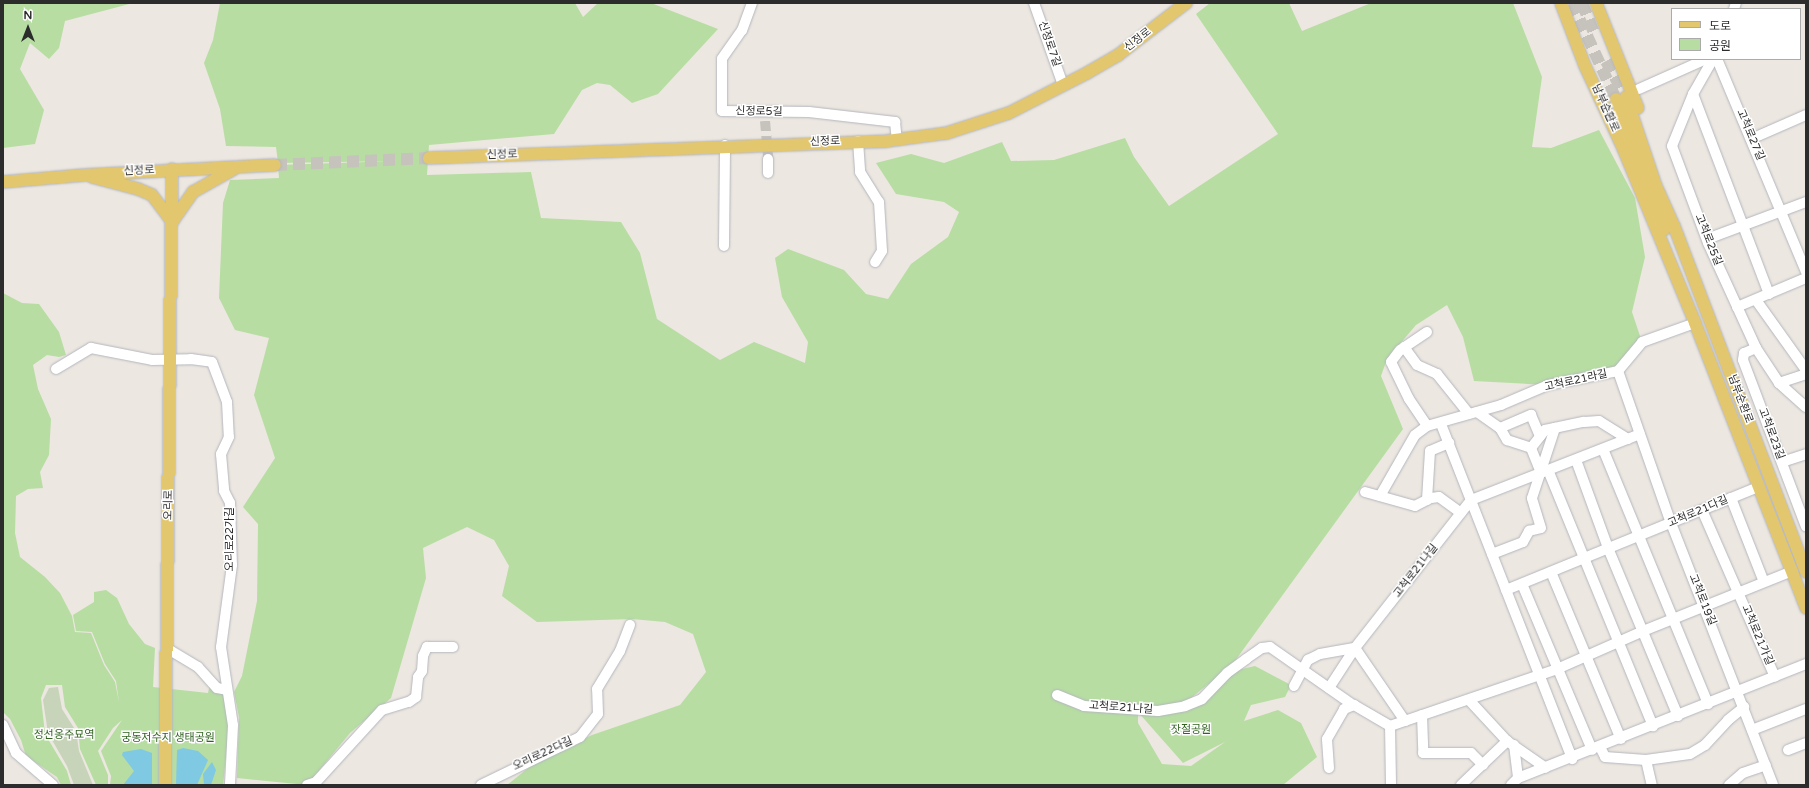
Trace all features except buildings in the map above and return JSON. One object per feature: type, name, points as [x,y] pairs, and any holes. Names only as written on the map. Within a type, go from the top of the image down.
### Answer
[{"type":"main road","name":"신정로","points":[[429,158],[725,145],[897,140],[948,133],[1009,113],[1118,56],[1186,3]]},
{"type":"main road","name":"남부순환로","points":[[1561,3],[1585,66],[1623,148],[1695,323],[1806,608]]},
{"type":"main road","name":"남부순환로","points":[[1596,3],[1633,93],[1674,226]]},
{"type":"main road","name":"남부순환로","points":[[1695,323],[1621,98],[1656,186],[1674,226],[1806,572]]},
{"type":"main road","name":"신정로","points":[[3,182],[85,175],[275,165]]},
{"type":"main road","points":[[85,175],[144,191],[159,203],[172,222],[192,192],[239,167]]},
{"type":"main road","name":"오리로","points":[[165,785],[172,360],[172,170]]},
{"type":"street","name":"신정로5길","points":[[752,3],[742,30],[722,59],[722,111],[765,117],[809,112],[895,122],[897,140]]},
{"type":"street","name":"신정로7길","points":[[1034,3],[1063,85]]},
{"type":"street","points":[[1638,89],[1704,60]]},
{"type":"street","name":"고척로25길","points":[[1712,60],[1693,94],[1672,146],[1707,239],[1756,348],[1779,383],[1806,407]]},
{"type":"street","name":"고척로27길","points":[[1717,60],[1782,211],[1806,272]]},
{"type":"street","points":[[1693,94],[1742,226],[1770,294]]},
{"type":"street","points":[[1751,139],[1806,116]]},
{"type":"street","points":[[858,141],[860,172],[876,194],[880,209],[882,250],[875,262]]},
{"type":"street","points":[[724,246],[725,145]]},
{"type":"street","points":[[768,159],[768,173]]},
{"type":"street","points":[[1707,239],[1806,202]]},
{"type":"street","points":[[1737,307],[1806,278]]},
{"type":"street","points":[[1756,300],[1806,370]]},
{"type":"street","name":"고척로21라길","points":[[1427,426],[1441,424],[1501,405],[1548,386],[1618,371],[1642,342],[1695,323]]},
{"type":"street","points":[[1380,496],[1415,435],[1427,426],[1409,399],[1391,362],[1404,347],[1426,332]]},
{"type":"street","points":[[1404,347],[1417,365],[1437,374],[1473,413],[1500,428],[1507,440],[1531,448],[1544,472],[1583,559],[1653,726]]},
{"type":"street","points":[[56,369],[91,348],[152,360],[172,360]]},
{"type":"street","name":"고척로23길","points":[[1756,348],[1744,353],[1743,360],[1806,527]]},
{"type":"street","name":"오리로22가길","points":[[172,360],[191,359],[212,362],[227,402],[229,437],[221,454],[224,491],[230,503],[232,565],[221,647],[233,725],[230,785]]},
{"type":"street","name":"고척로19길","points":[[1618,371],[1671,523],[1706,607],[1773,785]]},
{"type":"street","points":[[1779,383],[1806,374]]},
{"type":"street","points":[[1500,428],[1531,415],[1540,436]]},
{"type":"street","points":[[1531,448],[1545,430],[1599,421],[1628,439]]},
{"type":"street","points":[[1441,424],[1572,758]]},
{"type":"street","points":[[1492,554],[1523,542],[1529,531],[1541,528],[1532,498],[1544,472],[1555,428]]},
{"type":"street","points":[[1471,500],[1640,434]]},
{"type":"street","points":[[1427,500],[1430,452],[1449,443]]},
{"type":"street","points":[[1603,449],[1708,704]]},
{"type":"street","points":[[1782,462],[1806,454]]},
{"type":"street","points":[[1576,460],[1608,548],[1678,716]]},
{"type":"street","name":"고척로21다길","points":[[1506,590],[1759,487]]},
{"type":"street","points":[[1365,492],[1415,506],[1427,500],[1440,497],[1461,513]]},
{"type":"street","points":[[1731,498],[1764,582]]},
{"type":"street","name":"고척로21나길","points":[[1329,688],[1355,648],[1471,500]]},
{"type":"street","points":[[1702,510],[1738,593]]},
{"type":"street","points":[[1391,785],[1390,726],[1539,676],[1618,644],[1643,631],[1706,607],[1792,571]]},
{"type":"street","points":[[1551,572],[1588,656],[1621,739]]},
{"type":"street","points":[[1522,584],[1557,669],[1596,749],[1604,757],[1646,760],[1690,754],[1705,745],[1728,720],[1744,707]]},
{"type":"street","name":"고척로21가길","points":[[1738,593],[1775,677]]},
{"type":"street","name":"오리로22다길","points":[[481,785],[548,750],[580,736],[598,714],[597,689],[620,651],[630,625]]},
{"type":"street","points":[[307,785],[316,782],[382,710],[409,702],[416,697],[418,677],[422,671],[422,656],[426,647],[453,647]]},
{"type":"street","name":"고척로21나길","points":[[1057,695],[1084,706],[1158,711],[1185,706],[1202,699],[1227,674],[1251,655],[1262,648],[1270,647],[1353,706],[1390,726]]},
{"type":"street","points":[[1294,686],[1308,660],[1320,654],[1355,648],[1405,721]]},
{"type":"street","points":[[168,649],[198,667],[217,688],[227,690]]},
{"type":"street","name":"고척로21가길","points":[[1514,782],[1806,664]]},
{"type":"street","points":[[1469,700],[1510,743],[1546,768]]},
{"type":"street","points":[[1329,768],[1327,739],[1344,709],[1353,706]]},
{"type":"street","points":[[1752,730],[1806,709]]},
{"type":"street","points":[[1422,715],[1422,753],[1471,753],[1483,765]]},
{"type":"street","points":[[3,725],[16,752],[53,785]]},
{"type":"street","points":[[1461,785],[1510,743]]},
{"type":"street","points":[[1510,743],[1514,782]]},
{"type":"street","points":[[1788,750],[1806,743]]},
{"type":"street","points":[[1646,760],[1652,785]]},
{"type":"street","points":[[1728,785],[1743,773],[1766,765]]},
{"type":"green space","points":[[3,3],[133,3],[65,21],[59,48],[49,59],[30,43],[20,69],[44,110],[35,144],[3,148]]},
{"type":"green space","name":"잣절공원","points":[[220,3],[575,3],[583,17],[598,3],[651,3],[718,29],[658,94],[632,103],[610,85],[597,83],[582,90],[554,134],[429,145],[427,175],[531,172],[541,218],[621,222],[640,253],[657,319],[720,360],[754,342],[805,363],[808,342],[782,297],[775,258],[788,249],[844,270],[866,294],[888,299],[911,264],[948,237],[959,212],[944,202],[896,194],[876,163],[911,154],[944,163],[1002,142],[1011,161],[1054,160],[1125,138],[1134,157],[1169,206],[1278,134],[1196,14],[1210,3],[1289,3],[1302,31],[1371,3],[1513,3],[1542,77],[1532,147],[1551,148],[1599,130],[1635,198],[1645,257],[1632,312],[1642,342],[1618,371],[1548,385],[1474,381],[1463,337],[1447,305],[1416,325],[1387,359],[1381,376],[1403,429],[1232,665],[1186,702],[1212,696],[1229,672],[1255,666],[1291,685],[1285,697],[1251,705],[1244,721],[1278,710],[1301,723],[1317,757],[1283,785],[507,785],[537,761],[592,735],[680,705],[706,672],[693,634],[665,622],[632,619],[537,622],[502,596],[509,566],[494,540],[467,527],[423,548],[426,578],[391,698],[350,733],[307,785],[237,778],[239,717],[234,692],[242,676],[257,601],[258,524],[243,507],[275,458],[254,395],[269,338],[235,330],[219,298],[223,203],[230,180],[279,178],[278,165],[395,161],[278,163],[276,147],[226,146],[220,109],[204,63],[213,40]],"holes":[[[1138,712],[1183,763],[1225,742],[1191,766],[1162,764],[1138,723]]]},
{"type":"green space","name":"궁동저수지 생태공원","points":[[3,293],[22,303],[39,304],[59,332],[66,355],[59,357],[47,355],[33,365],[38,389],[51,419],[49,455],[40,472],[43,488],[28,489],[16,496],[15,533],[20,557],[45,577],[60,593],[72,616],[75,632],[91,633],[104,665],[115,682],[119,702],[116,681],[105,664],[92,632],[76,631],[73,615],[94,602],[94,592],[106,590],[117,598],[129,624],[145,644],[155,648],[153,687],[208,693],[210,684],[226,692],[230,720],[223,785],[110,785],[111,776],[101,751],[122,720],[113,728],[98,751],[108,775],[108,785],[96,785],[80,749],[78,728],[65,707],[62,685],[46,685],[41,698],[45,734],[67,771],[71,785],[61,785],[57,777],[26,756],[21,740],[10,719],[3,712]]},
{"type":"green space","name":"정선옹주묘역","points":[[58,687],[62,709],[76,731],[79,751],[93,785],[74,785],[67,766],[48,733],[43,700],[49,688]]},
{"type":"water","points":[[183,748],[198,751],[208,760],[197,785],[176,785],[177,750]]},
{"type":"water","points":[[141,749],[152,753],[152,785],[123,785],[134,771],[122,755],[123,752]]},
{"type":"water","points":[[212,762],[216,770],[211,785],[204,785],[203,774]]},
{"type":"tunnel","points":[[1572,3],[1616,99]]},
{"type":"tunnel","points":[[1582,3],[1595,35]]},
{"type":"tunnel","points":[[1606,61],[1626,97]]},
{"type":"tunnel","points":[[765,121],[768,159]]},
{"type":"tunnel","points":[[275,165],[429,158]]}]
